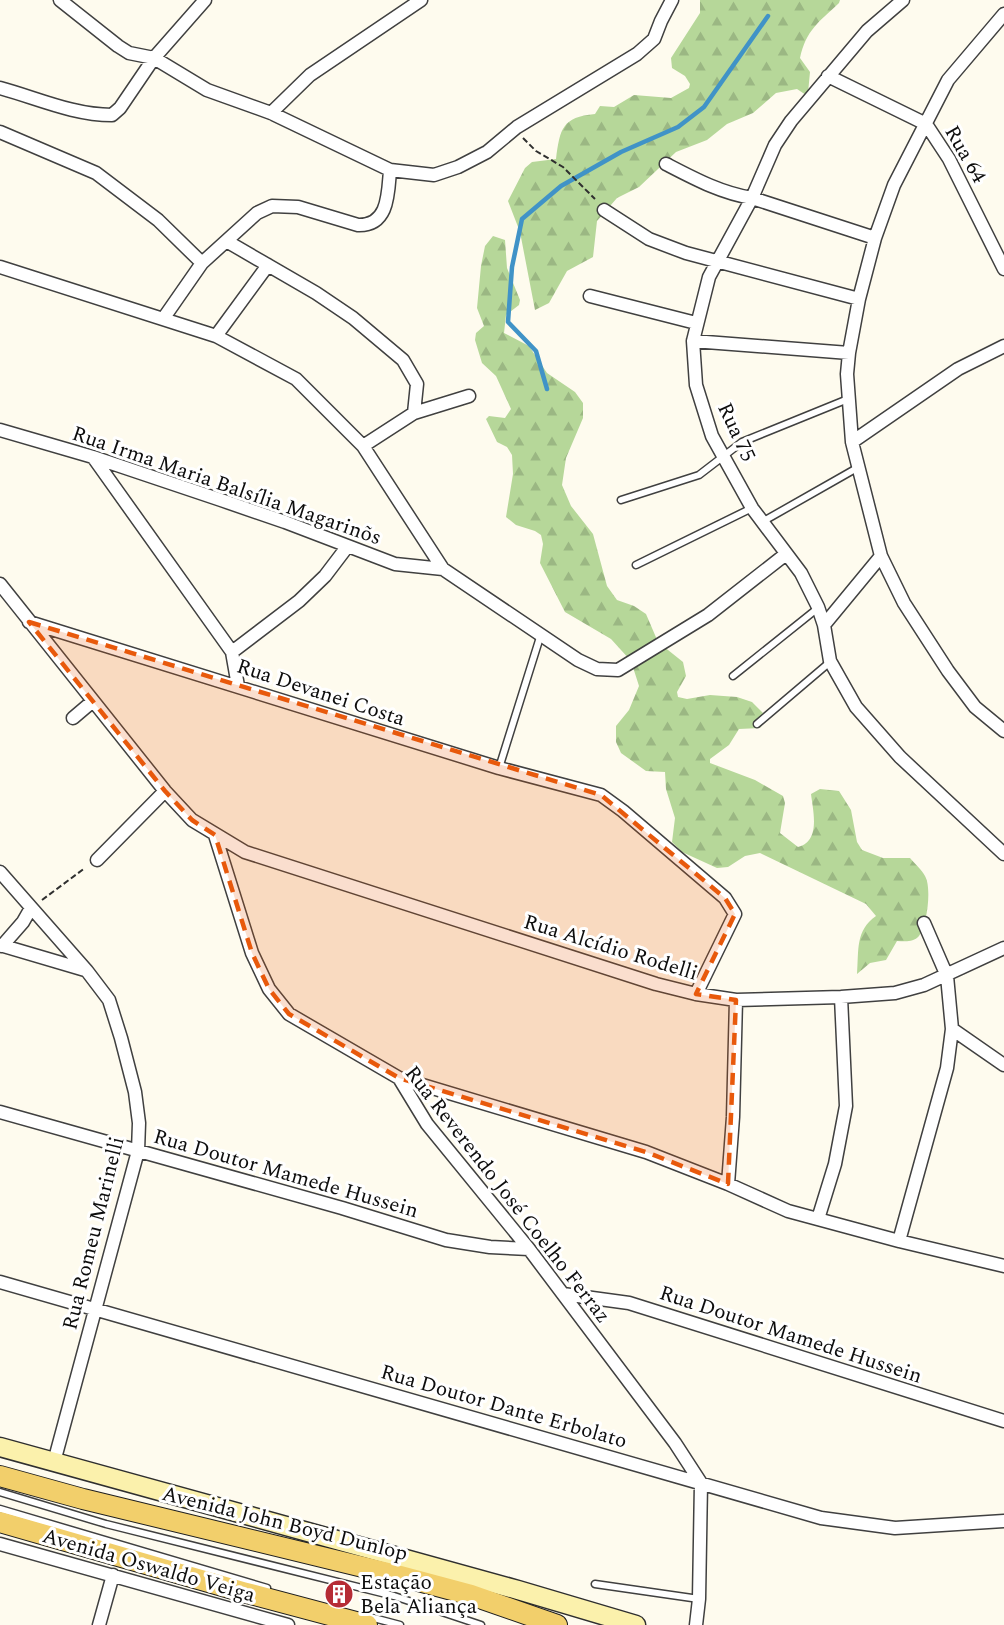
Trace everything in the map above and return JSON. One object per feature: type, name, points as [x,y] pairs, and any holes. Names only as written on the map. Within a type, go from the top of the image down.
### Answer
[{"type":"main road","points":[[0,1447],[507,1587],[636,1625]]},
{"type":"main road","name":"Avenida John Boyd Dunlop","points":[[0,1476],[82,1499],[400,1576],[471,1595],[557,1625]]},
{"type":"main road","points":[[0,1522],[243,1592],[361,1619]]},
{"type":"street","points":[[60,0],[129,53],[154,58],[207,90],[271,113],[390,171],[434,176],[487,152],[517,127],[637,54],[654,39],[672,0]]},
{"type":"street","points":[[0,88],[56,106],[100,115],[112,115],[120,108],[154,58],[205,0]]},
{"type":"street","points":[[271,113],[310,75],[422,0]]},
{"type":"street","name":"Rua 75","points":[[903,0],[867,31],[791,121],[776,145],[752,198],[709,277],[693,341],[696,385],[712,436],[725,455],[752,508],[801,573],[818,607],[824,625],[830,661],[856,707],[900,757],[1004,854]]},
{"type":"street","points":[[1004,14],[948,80],[894,185],[875,238],[859,299],[849,353],[848,399],[857,468],[881,556],[904,603],[948,670],[975,707],[1004,731]]},
{"type":"street","points":[[828,76],[926,124]]},
{"type":"street","name":"Rua 64","points":[[926,124],[948,159],[1004,269]]},
{"type":"street","points":[[0,132],[96,173],[158,220],[202,263]]},
{"type":"street","points":[[666,164],[732,195],[752,198],[875,238]]},
{"type":"street","points":[[163,319],[202,263],[228,242],[257,213],[272,206],[298,207],[368,226],[375,221],[387,204],[390,171]]},
{"type":"street","points":[[604,210],[649,239],[686,254],[859,299]]},
{"type":"street","points":[[228,242],[316,292],[403,360],[417,384],[414,413]]},
{"type":"street","points":[[216,336],[268,265]]},
{"type":"street","points":[[0,267],[216,336],[296,379],[363,446],[443,569],[578,660],[597,669],[613,670],[708,615],[786,554]]},
{"type":"street","points":[[590,296],[696,323]]},
{"type":"street","points":[[693,341],[849,353]]},
{"type":"street","points":[[852,442],[958,369],[1004,346]]},
{"type":"street","points":[[363,446],[414,413],[469,396]]},
{"type":"street","name":"Rua Irma Maria Balsília Magarinõs","points":[[0,430],[93,457],[285,522],[395,564],[443,569]]},
{"type":"street","points":[[93,457],[232,652],[238,686]]},
{"type":"street","points":[[232,652],[300,601],[325,576],[347,547]]},
{"type":"street","points":[[824,625],[881,556]]},
{"type":"street","points":[[0,584],[165,791],[192,820],[215,835]]},
{"type":"street","name":"Rua Devanei Costa","points":[[29,622],[500,768],[601,795],[725,898],[735,914],[696,994]]},
{"type":"street","points":[[73,718],[93,701]]},
{"type":"street","points":[[98,860],[165,791]]},
{"type":"street","name":"Rua Alcídio Rodelli","points":[[215,835],[245,852],[656,984],[696,994],[736,1000],[895,993],[947,976],[1004,948]]},
{"type":"street","name":"Rua Reverendo José Coelho Ferraz","points":[[215,835],[252,953],[269,989],[289,1014],[399,1078],[427,1124],[529,1249],[675,1443],[701,1483]]},
{"type":"street","name":"Rua Romeu Marinelli","points":[[0,872],[87,970],[109,1000],[122,1038],[135,1092],[139,1123],[138,1151],[54,1462]]},
{"type":"street","points":[[31,908],[19,927],[1,945],[87,970]]},
{"type":"street","points":[[899,1241],[947,1068],[952,1029],[947,976],[924,923]]},
{"type":"street","points":[[818,1219],[835,1164],[846,1106],[841,997]]},
{"type":"street","points":[[728,1184],[733,1117],[736,1000]]},
{"type":"street","points":[[952,1029],[1004,1065]]},
{"type":"street","points":[[399,1078],[646,1152],[728,1184],[788,1211],[1004,1266]]},
{"type":"street","name":"Rua Doutor Mamede Hussein","points":[[0,1113],[446,1240],[489,1247],[529,1249]]},
{"type":"street","name":"Rua Doutor Dante Erbolato","points":[[0,1282],[820,1518],[895,1528],[1004,1521]]},
{"type":"street","name":"Rua Doutor Mamede Hussein","points":[[563,1294],[629,1303],[1004,1421]]},
{"type":"street","points":[[696,1625],[699,1599],[701,1483]]},
{"type":"street","name":"Avenida Oswaldo Veiga","points":[[0,1544],[288,1625]]},
{"type":"street","points":[[99,1625],[113,1575]]},
{"type":"lane","points":[[621,500],[699,475],[742,442],[848,399]]},
{"type":"lane","points":[[762,522],[857,468]]},
{"type":"lane","points":[[636,565],[752,508]]},
{"type":"lane","points":[[733,676],[818,607]]},
{"type":"lane","points":[[500,768],[541,634]]},
{"type":"lane","points":[[757,724],[830,661]]},
{"type":"lane","points":[[0,1492],[106,1524],[394,1596],[481,1625]]},
{"type":"lane","points":[[0,1509],[276,1591]]},
{"type":"lane","points":[[595,1584],[699,1599]]},
{"type":"lane","points":[[361,1619],[400,1625]]},
{"type":"path","points":[[517,127],[525,141],[536,151],[563,167],[587,189]]},
{"type":"path","points":[[31,908],[98,860]]},
{"type":"highlighted area","points":[[29,622],[601,795],[725,898],[735,914],[696,994],[736,1000],[728,1184],[646,1152],[399,1078],[289,1014],[269,989],[252,953],[215,835],[192,820],[165,791]]},
{"type":"green space","points":[[700,0],[840,0],[814,27],[803,48],[800,58],[810,72],[808,93],[806,95],[797,89],[776,93],[753,113],[727,124],[707,140],[676,152],[639,187],[617,198],[597,221],[593,257],[567,271],[549,303],[535,310],[520,232],[508,201],[525,168],[532,162],[556,159],[561,132],[565,126],[576,118],[595,114],[600,106],[614,107],[634,95],[671,98],[689,88],[690,84],[685,76],[672,68],[671,58],[700,13]]},
{"type":"green space","points":[[493,236],[505,240],[507,268],[520,300],[519,305],[506,315],[504,333],[529,346],[547,373],[575,392],[583,403],[583,418],[566,458],[562,485],[571,506],[593,534],[607,586],[617,600],[634,606],[646,614],[658,642],[683,662],[686,676],[677,692],[678,697],[687,699],[710,695],[737,697],[752,702],[765,715],[765,721],[760,728],[739,729],[729,745],[710,759],[710,763],[755,780],[783,796],[785,803],[780,833],[798,847],[810,839],[813,832],[811,794],[820,789],[839,791],[851,810],[857,842],[862,850],[883,858],[910,858],[925,876],[928,897],[922,931],[914,940],[897,941],[886,960],[870,963],[857,974],[861,935],[864,928],[876,916],[866,904],[760,853],[745,856],[728,867],[717,868],[682,852],[672,842],[675,818],[666,789],[665,772],[646,771],[621,753],[616,742],[616,726],[629,710],[639,686],[631,661],[611,639],[565,612],[540,563],[543,544],[541,535],[516,525],[506,517],[513,474],[512,455],[507,447],[497,442],[486,419],[489,416],[505,418],[511,409],[496,376],[482,363],[475,340],[476,333],[484,326],[477,308],[481,266],[485,246]]},
{"type":"waterway","points":[[547,389],[536,351],[508,322],[512,267],[522,219],[561,186],[621,152],[678,127],[704,107],[768,16]]},
{"type":"place","name":"Estação Bela Aliança","points":[[339,1594]]}]
